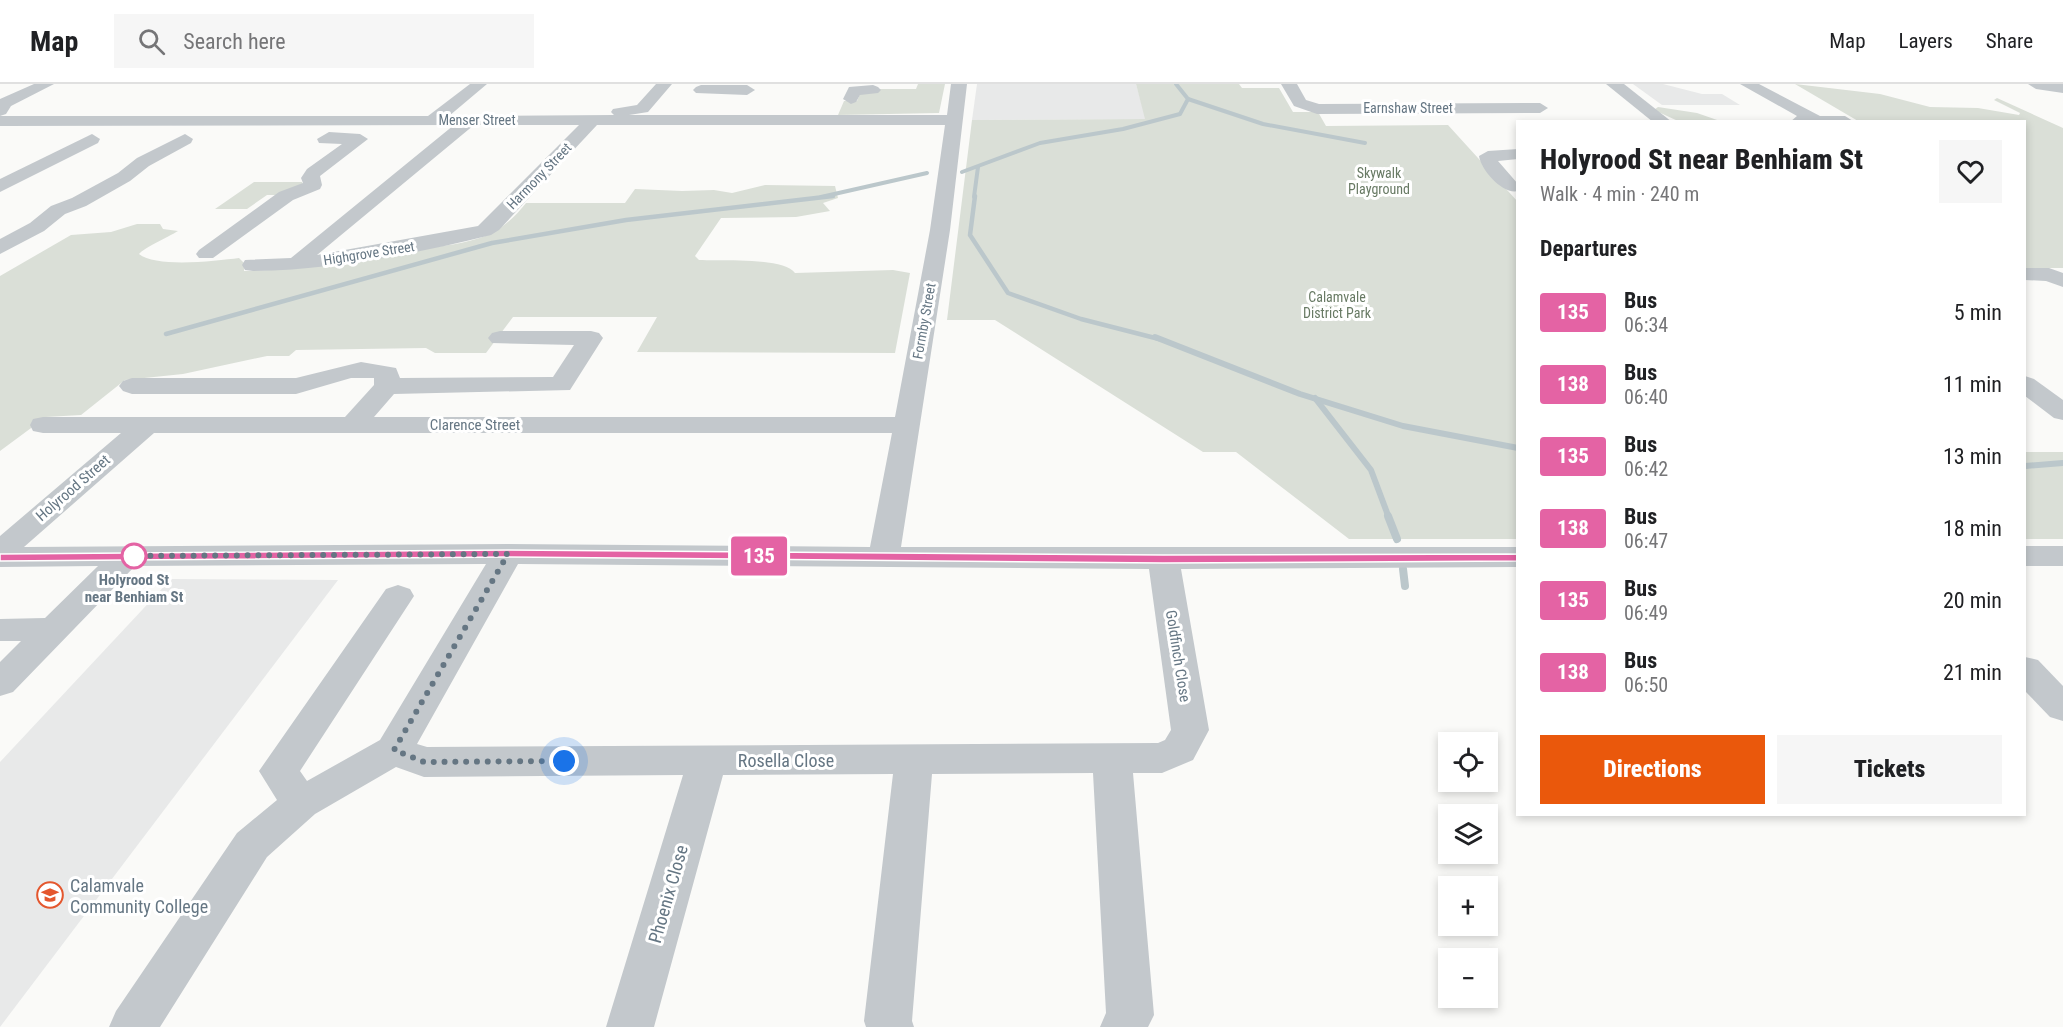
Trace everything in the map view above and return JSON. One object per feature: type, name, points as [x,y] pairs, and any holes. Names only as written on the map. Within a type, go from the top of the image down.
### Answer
[{"type":"street","points":[[0,111],[4,109],[2,104],[46,84]]},
{"type":"street","points":[[434,120],[479,84]]},
{"type":"street","points":[[642,109],[664,84]]},
{"type":"street","name":"Formby Street","points":[[884,557],[940,230],[959,84]]},
{"type":"street","name":"Earnshaw Street","points":[[1289,84],[1300,104],[1317,109],[1540,108]]},
{"type":"street","points":[[1614,84],[1661,120]]},
{"type":"street","points":[[1748,84],[1815,120]]},
{"type":"street","points":[[2036,84],[2063,88]]},
{"type":"street","points":[[854,91],[873,90]]},
{"type":"street","points":[[693,100],[746,92]]},
{"type":"street","name":"Menser Street","points":[[0,121],[593,120],[693,100],[953,120]]},
{"type":"street","points":[[619,112],[663,109]]},
{"type":"street","points":[[354,119],[325,139],[380,139]]},
{"type":"street","points":[[300,264],[302,257],[471,120]]},
{"type":"street","name":"Harmony Street","points":[[484,231],[492,226],[593,120]]},
{"type":"street","points":[[62,139],[113,139]]},
{"type":"street","points":[[0,186],[92,139]]},
{"type":"street","points":[[0,248],[37,227],[58,210],[115,182],[143,162],[194,139],[151,139]]},
{"type":"street","points":[[206,254],[286,196],[313,185],[310,178],[313,173],[360,139]]},
{"type":"street","points":[[421,139],[471,139]]},
{"type":"street","points":[[1509,146],[1488,156],[1488,160],[1511,187]]},
{"type":"street","points":[[390,165],[447,165]]},
{"type":"street","name":"Highgrove Street","points":[[253,265],[300,264],[378,252],[484,231]]},
{"type":"street","points":[[2026,274],[2056,278]]},
{"type":"street","points":[[387,386],[561,385],[591,338],[500,338]]},
{"type":"street","points":[[132,386],[296,386],[308,385],[339,371],[359,369],[387,373],[387,386],[352,425]]},
{"type":"street","points":[[2026,385],[2063,412]]},
{"type":"street","name":"Clarence Street","points":[[43,425],[907,425]]},
{"type":"street","name":"Holyrood Street","points":[[0,552],[147,425]]},
{"type":"street","points":[[133,1027],[252,845],[301,803],[394,750],[508,554]]},
{"type":"street","points":[[0,557],[508,554],[1163,559],[1516,557]]},
{"type":"street","points":[[0,682],[126,556]]},
{"type":"street","points":[[2026,556],[2063,556]]},
{"type":"street","name":"Goldfinch Close","points":[[1163,559],[1190,730],[1179,750]]},
{"type":"street","points":[[301,803],[279,771],[398,596]]},
{"type":"street","points":[[0,630],[53,629]]},
{"type":"street","points":[[2026,670],[2063,708]]},
{"type":"street","name":"Rosella Close","points":[[394,750],[424,762],[1112,759],[1162,758],[1179,750]]},
{"type":"street","points":[[1112,759],[1130,1015],[1124,1027]]},
{"type":"street","points":[[890,1027],[888,1021],[914,760]]},
{"type":"street","name":"Phoenix Close","points":[[630,1027],[707,761]]},
{"type":"shaded area","points":[[977,84],[1136,84],[1146,119],[972,120]]},
{"type":"shaded area","points":[[1633,84],[1663,84],[1702,94],[1722,94],[1740,105],[1662,105]]},
{"type":"shaded area","name":"Calamvale Community College","points":[[171,579],[338,580],[0,1027],[0,762]]},
{"type":"green space","points":[[918,84],[945,84],[939,113],[838,115],[844,101],[857,101],[861,92],[877,89],[916,89]]},
{"type":"green space","name":"Calamvale District Park","points":[[1136,84],[1239,84],[1242,88],[1279,88],[1293,112],[1318,112],[1326,126],[1448,125],[1516,200],[1516,539],[1349,539],[1236,452],[1203,452],[995,320],[947,320],[972,120],[1145,119]]},
{"type":"green space","points":[[1795,84],[1880,94],[1930,107],[1978,108],[2019,115],[2020,113],[1994,100],[1997,98],[2063,128],[2063,268],[2026,268],[2026,120],[1856,120]]},
{"type":"green space","points":[[1658,107],[1697,113],[1717,120],[1676,120],[1654,110]]},
{"type":"green space","points":[[254,182],[302,182],[303,185],[280,195],[267,195],[247,209],[215,209]]},
{"type":"green space","points":[[765,185],[835,186],[838,198],[823,203],[830,211],[796,217],[721,218],[695,256],[699,260],[736,260],[778,264],[795,273],[893,270],[910,273],[895,353],[637,352],[657,317],[513,317],[486,353],[435,353],[426,348],[296,350],[289,356],[267,356],[183,374],[125,380],[81,415],[46,417],[0,451],[0,276],[71,235],[111,232],[137,224],[160,224],[163,229],[178,231],[139,254],[159,261],[172,262],[239,258],[244,263],[244,271],[288,269],[471,241],[499,229],[526,203],[625,203],[635,189],[714,190],[732,193]]},
{"type":"green space","points":[[2026,452],[2063,452],[2063,539],[2026,539]]},
{"type":"waterway","points":[[1176,84],[1188,99]]},
{"type":"waterway","points":[[962,172],[1040,143],[1123,129],[1180,114],[1188,99]]},
{"type":"waterway","points":[[1188,99],[1263,124],[1365,143]]},
{"type":"waterway","points":[[974,197],[978,167]]},
{"type":"waterway","points":[[821,197],[927,173]]},
{"type":"waterway","points":[[166,334],[492,243],[626,220],[833,196]]},
{"type":"waterway","points":[[975,196],[970,235],[1008,293],[1081,319],[1159,339]]},
{"type":"waterway","points":[[1155,337],[1316,399]]},
{"type":"waterway","points":[[1316,399],[1403,426],[1516,448]]},
{"type":"waterway","points":[[1316,399],[1371,470],[1389,518]]},
{"type":"waterway","points":[[2026,466],[2063,463]]},
{"type":"waterway","points":[[1388,516],[1397,539]]},
{"type":"waterway","points":[[1403,569],[1405,586]]},
{"type":"bus line","name":"135","points":[[0,557],[681,554],[1163,559],[1516,557]]},
{"type":"place","name":"Holyrood St near Benhiam St","points":[[134,556]]},
{"type":"place","name":"Calamvale Community College","points":[[50,895]]},
{"type":"route","points":[[134,556],[126,556],[508,554],[394,750],[424,762],[564,761]]},
{"type":"park label","name":"Skywalk Playground","points":[[1379,182]]}]
